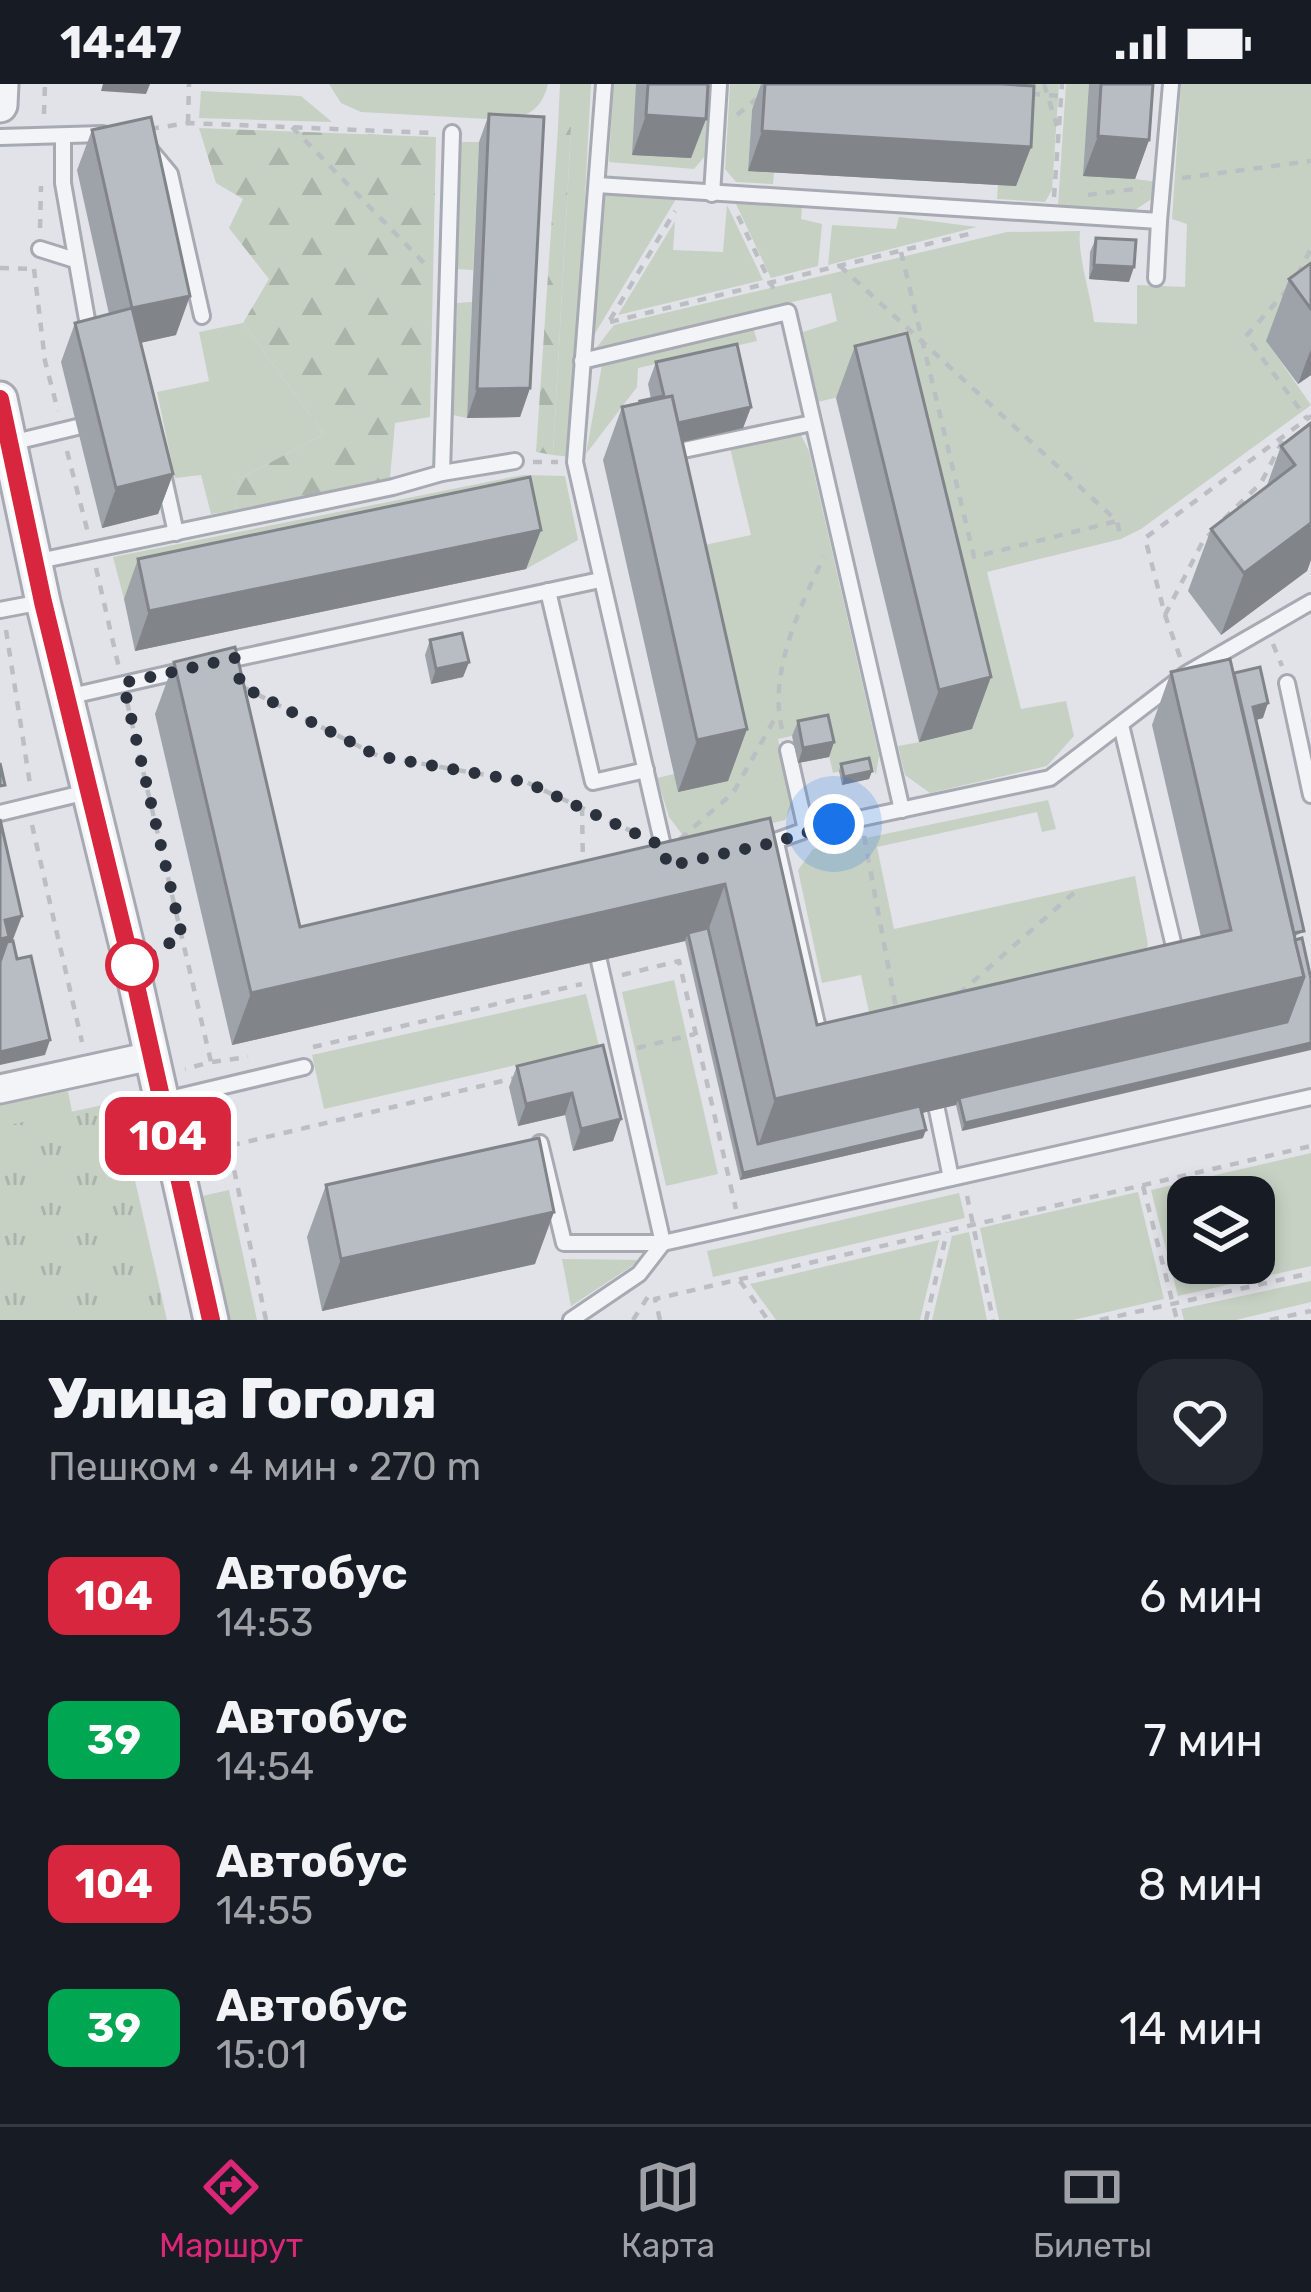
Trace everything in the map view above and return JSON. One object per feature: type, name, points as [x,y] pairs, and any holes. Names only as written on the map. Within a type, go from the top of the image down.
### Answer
[{"type":"street","points":[[0,105],[1,84]]},
{"type":"street","points":[[0,399],[211,1320]]},
{"type":"street","points":[[0,1089],[151,1056]]},
{"type":"lane","points":[[604,84],[575,462],[668,866]]},
{"type":"lane","points":[[719,84],[720,194]]},
{"type":"lane","points":[[1156,278],[1171,84]]},
{"type":"lane","points":[[442,473],[452,133]]},
{"type":"lane","points":[[0,137],[122,136],[146,144],[170,174],[202,316]]},
{"type":"lane","points":[[63,138],[63,183],[89,331]]},
{"type":"lane","points":[[597,185],[1159,220]]},
{"type":"lane","points":[[40,249],[75,260]]},
{"type":"lane","points":[[582,361],[788,312],[902,810]]},
{"type":"lane","points":[[674,452],[812,423]]},
{"type":"lane","points":[[10,443],[69,429]]},
{"type":"lane","points":[[34,562],[515,461]]},
{"type":"lane","points":[[161,466],[176,533]]},
{"type":"lane","points":[[213,663],[437,623],[601,580]]},
{"type":"lane","points":[[548,591],[593,782],[646,770]]},
{"type":"lane","points":[[1,609],[43,602]]},
{"type":"lane","points":[[754,847],[806,830],[1050,778],[1186,674],[1311,602]]},
{"type":"lane","points":[[235,658],[241,686]]},
{"type":"lane","points":[[67,697],[190,668]]},
{"type":"lane","points":[[1287,683],[1311,795]]},
{"type":"lane","points":[[1121,725],[1180,973]]},
{"type":"lane","points":[[788,750],[806,830]]},
{"type":"lane","points":[[0,813],[87,792]]},
{"type":"lane","points":[[776,842],[823,1051],[843,1047]]},
{"type":"lane","points":[[647,871],[689,861]]},
{"type":"lane","points":[[571,1320],[639,1274],[662,1243],[599,961]]},
{"type":"lane","points":[[160,1101],[304,1067]]},
{"type":"lane","points":[[540,1143],[564,1243],[662,1243],[1311,1097]]},
{"type":"lane","points":[[937,1110],[957,1177]]},
{"type":"path","points":[[40,249],[45,84]]},
{"type":"path","points":[[188,123],[189,84]]},
{"type":"path","points":[[1043,84],[1059,131]]},
{"type":"path","points":[[1053,215],[1062,84]]},
{"type":"path","points":[[1025,94],[1062,96]]},
{"type":"path","points":[[716,135],[758,97]]},
{"type":"path","points":[[122,136],[188,123],[452,133]]},
{"type":"path","points":[[292,127],[446,283]]},
{"type":"path","points":[[1053,215],[1058,206],[1095,192],[1136,190],[1164,180],[1311,160]]},
{"type":"path","points":[[687,191],[610,322],[980,232]]},
{"type":"path","points":[[720,194],[788,312]]},
{"type":"path","points":[[1186,674],[1145,538],[1309,417],[1246,336],[1297,279],[1311,248]]},
{"type":"path","points":[[901,252],[974,557],[1117,521]]},
{"type":"path","points":[[840,266],[1117,521],[1120,539]]},
{"type":"path","points":[[0,268],[34,269],[45,361],[69,429],[92,551],[211,1062]]},
{"type":"path","points":[[1165,615],[1203,541],[1261,483],[1286,435]]},
{"type":"path","points":[[515,461],[575,462]]},
{"type":"path","points":[[788,750],[778,713],[783,669],[802,601],[837,530]]},
{"type":"path","points":[[1,609],[31,776],[27,804],[88,1070]]},
{"type":"path","points":[[241,686],[378,756],[526,782],[662,846],[684,837],[734,793],[778,713]]},
{"type":"path","points":[[581,808],[583,885]]},
{"type":"path","points":[[861,819],[897,1013]]},
{"type":"path","points":[[956,997],[1076,891]]},
{"type":"path","points":[[302,1049],[679,961],[740,1226]]},
{"type":"path","points":[[621,1052],[695,1034]]},
{"type":"path","points":[[266,1320],[229,1146],[534,1073]]},
{"type":"path","points":[[660,1320],[655,1299],[1311,1146]]},
{"type":"path","points":[[957,1177],[973,1225],[993,1320]]},
{"type":"path","points":[[1143,1185],[1177,1320]]},
{"type":"path","points":[[926,1320],[948,1231]]},
{"type":"path","points":[[1100,1320],[1311,1273]]},
{"type":"path","points":[[740,1280],[768,1320]]},
{"type":"path","points":[[1270,1320],[1311,1310]]},
{"type":"green space","points":[[329,84],[548,84],[534,110],[506,120],[361,112],[341,103]]},
{"type":"green space","points":[[560,84],[591,84],[571,457],[553,455],[571,128],[558,128]]},
{"type":"green space","points":[[613,84],[708,98],[705,156],[694,169],[609,162]]},
{"type":"green space","points":[[730,84],[1059,84],[1052,190],[1045,202],[997,199],[998,185],[752,110],[748,170],[774,172],[773,184],[736,182],[725,169]]},
{"type":"green space","points":[[1066,84],[1089,84],[1135,179],[1158,182],[1156,196],[1135,210],[1058,206]]},
{"type":"green space","points":[[1181,84],[1311,84],[1311,309],[1267,342],[1311,405],[1141,529],[1121,539],[987,572],[1021,709],[1066,701],[1074,736],[1047,766],[930,793],[905,775],[898,746],[920,742],[887,385],[818,402],[803,332],[837,321],[831,293],[597,347],[614,325],[1007,232],[1080,231],[1094,322],[1137,324],[1137,285],[1185,287],[1187,224],[1172,219]]},
{"type":"green space","points":[[201,91],[301,96],[332,122],[199,118]]},
{"type":"green space","points":[[571,127],[553,455],[536,452],[558,128]]},
{"type":"green space","points":[[199,128],[436,137],[430,417],[395,423],[390,478],[235,510],[239,479],[324,434],[243,323],[269,279],[229,228],[243,199],[216,183]]},
{"type":"green space","points":[[461,142],[479,142],[473,270],[456,269]]},
{"type":"green space","points":[[603,194],[676,199],[588,345]]},
{"type":"green space","points":[[735,202],[802,207],[801,219],[822,224],[818,266],[771,278]]},
{"type":"green space","points":[[727,205],[763,280],[618,315],[675,221],[673,250],[723,252]]},
{"type":"green space","points":[[899,217],[977,227],[828,265],[832,225],[896,229]]},
{"type":"green space","points":[[472,302],[467,418],[453,415],[457,303]]},
{"type":"green space","points":[[243,323],[324,434],[239,479],[235,510],[211,514],[201,475],[175,478],[157,392],[209,381],[199,332]]},
{"type":"green space","points":[[753,327],[757,341],[638,368],[637,387],[586,454],[602,365]]},
{"type":"green space","points":[[801,435],[809,451],[879,756],[876,775],[871,764],[833,773],[823,729],[778,739],[793,804],[785,820],[709,838],[684,837],[669,817],[657,778],[674,774],[679,792],[677,551],[751,535],[730,448]]},
{"type":"green space","points":[[523,475],[565,476],[578,540],[526,569],[124,599],[113,557]]},
{"type":"green space","points":[[1048,800],[1056,829],[1042,832],[1037,812],[877,847],[894,929],[1135,876],[1148,945],[1136,968],[872,1026],[861,975],[822,983],[798,870],[813,849]]},
{"type":"green space","points":[[674,980],[718,1174],[666,1186],[622,992]]},
{"type":"green space","points":[[586,994],[599,1046],[324,1109],[312,1055]]},
{"type":"green space","points":[[68,1091],[72,1112],[0,1168],[0,1105]]},
{"type":"green space","points":[[117,1102],[167,1320],[0,1320],[0,1127]]},
{"type":"green space","points":[[1311,1153],[1311,1266],[1275,1274],[1275,1176],[1212,1176]]},
{"type":"green space","points":[[1167,1186],[1167,1253],[1151,1190]]},
{"type":"green space","points":[[229,1190],[257,1320],[225,1320],[198,1197]]},
{"type":"green space","points":[[1138,1192],[1164,1299],[1073,1320],[999,1320],[980,1228]]},
{"type":"green space","points":[[959,1193],[965,1218],[713,1277],[707,1251]]},
{"type":"green space","points":[[969,1232],[987,1320],[932,1320],[952,1236]]},
{"type":"green space","points":[[939,1240],[920,1320],[776,1320],[750,1284]]},
{"type":"green space","points":[[562,1259],[641,1260],[571,1306]]},
{"type":"green space","points":[[1311,1281],[1311,1302],[1236,1320],[1184,1320],[1181,1309]]},
{"type":"green space","points":[[1175,1284],[1231,1284],[1178,1296]]},
{"type":"building","points":[[648,84],[708,84],[706,119],[646,115]]},
{"type":"building","points":[[765,84],[1034,86],[1031,147],[762,131]]},
{"type":"building","points":[[1101,84],[1153,84],[1149,140],[1098,136]]},
{"type":"building","points":[[489,114],[544,117],[530,388],[477,389]]},
{"type":"building","points":[[151,117],[190,296],[132,308],[92,130]]},
{"type":"building","points":[[1096,238],[1136,240],[1134,267],[1094,265]]},
{"type":"building","points":[[1311,263],[1311,309],[1289,279]]},
{"type":"building","points":[[132,308],[173,474],[116,488],[75,323]]},
{"type":"building","points":[[907,333],[991,677],[939,690],[855,346]]},
{"type":"building","points":[[737,344],[751,407],[678,423],[672,396],[641,403],[664,396],[656,362]]},
{"type":"building","points":[[672,396],[747,729],[697,740],[622,407]]},
{"type":"building","points":[[1311,423],[1311,523],[1244,573],[1211,529],[1295,465],[1281,446]]},
{"type":"building","points":[[530,477],[541,530],[149,611],[138,559]]},
{"type":"building","points":[[462,633],[469,662],[436,669],[430,640]]},
{"type":"building","points":[[235,647],[300,927],[770,818],[817,1025],[1231,930],[1171,672],[1230,659],[1304,977],[775,1099],[725,884],[251,993],[174,662]]},
{"type":"building","points":[[1260,667],[1268,703],[1253,707],[1304,931],[1294,933],[1234,673]]},
{"type":"building","points":[[828,715],[834,742],[803,748],[798,721]]},
{"type":"building","points":[[869,758],[872,771],[844,777],[841,764]]},
{"type":"building","points":[[0,819],[22,916],[5,920],[9,937],[0,939]]},
{"type":"building","points":[[708,928],[758,1144],[920,1106],[926,1130],[743,1173],[688,933]]},
{"type":"building","points":[[1302,938],[1311,979],[1311,1043],[965,1123],[959,1098],[1287,1022],[1304,977],[1295,940]]},
{"type":"building","points":[[13,941],[17,959],[31,956],[50,1040],[0,1052],[0,962],[7,942]]},
{"type":"building","points":[[603,1045],[621,1119],[581,1129],[572,1093],[526,1104],[517,1066]]},
{"type":"building","points":[[539,1138],[554,1212],[341,1259],[326,1185]]},
{"type":"bus line","name":"104","points":[[0,399],[211,1320]]},
{"type":"route","points":[[132,965],[182,936],[123,683],[235,658],[241,686],[378,756],[526,782],[662,846],[668,866],[834,824]]}]
